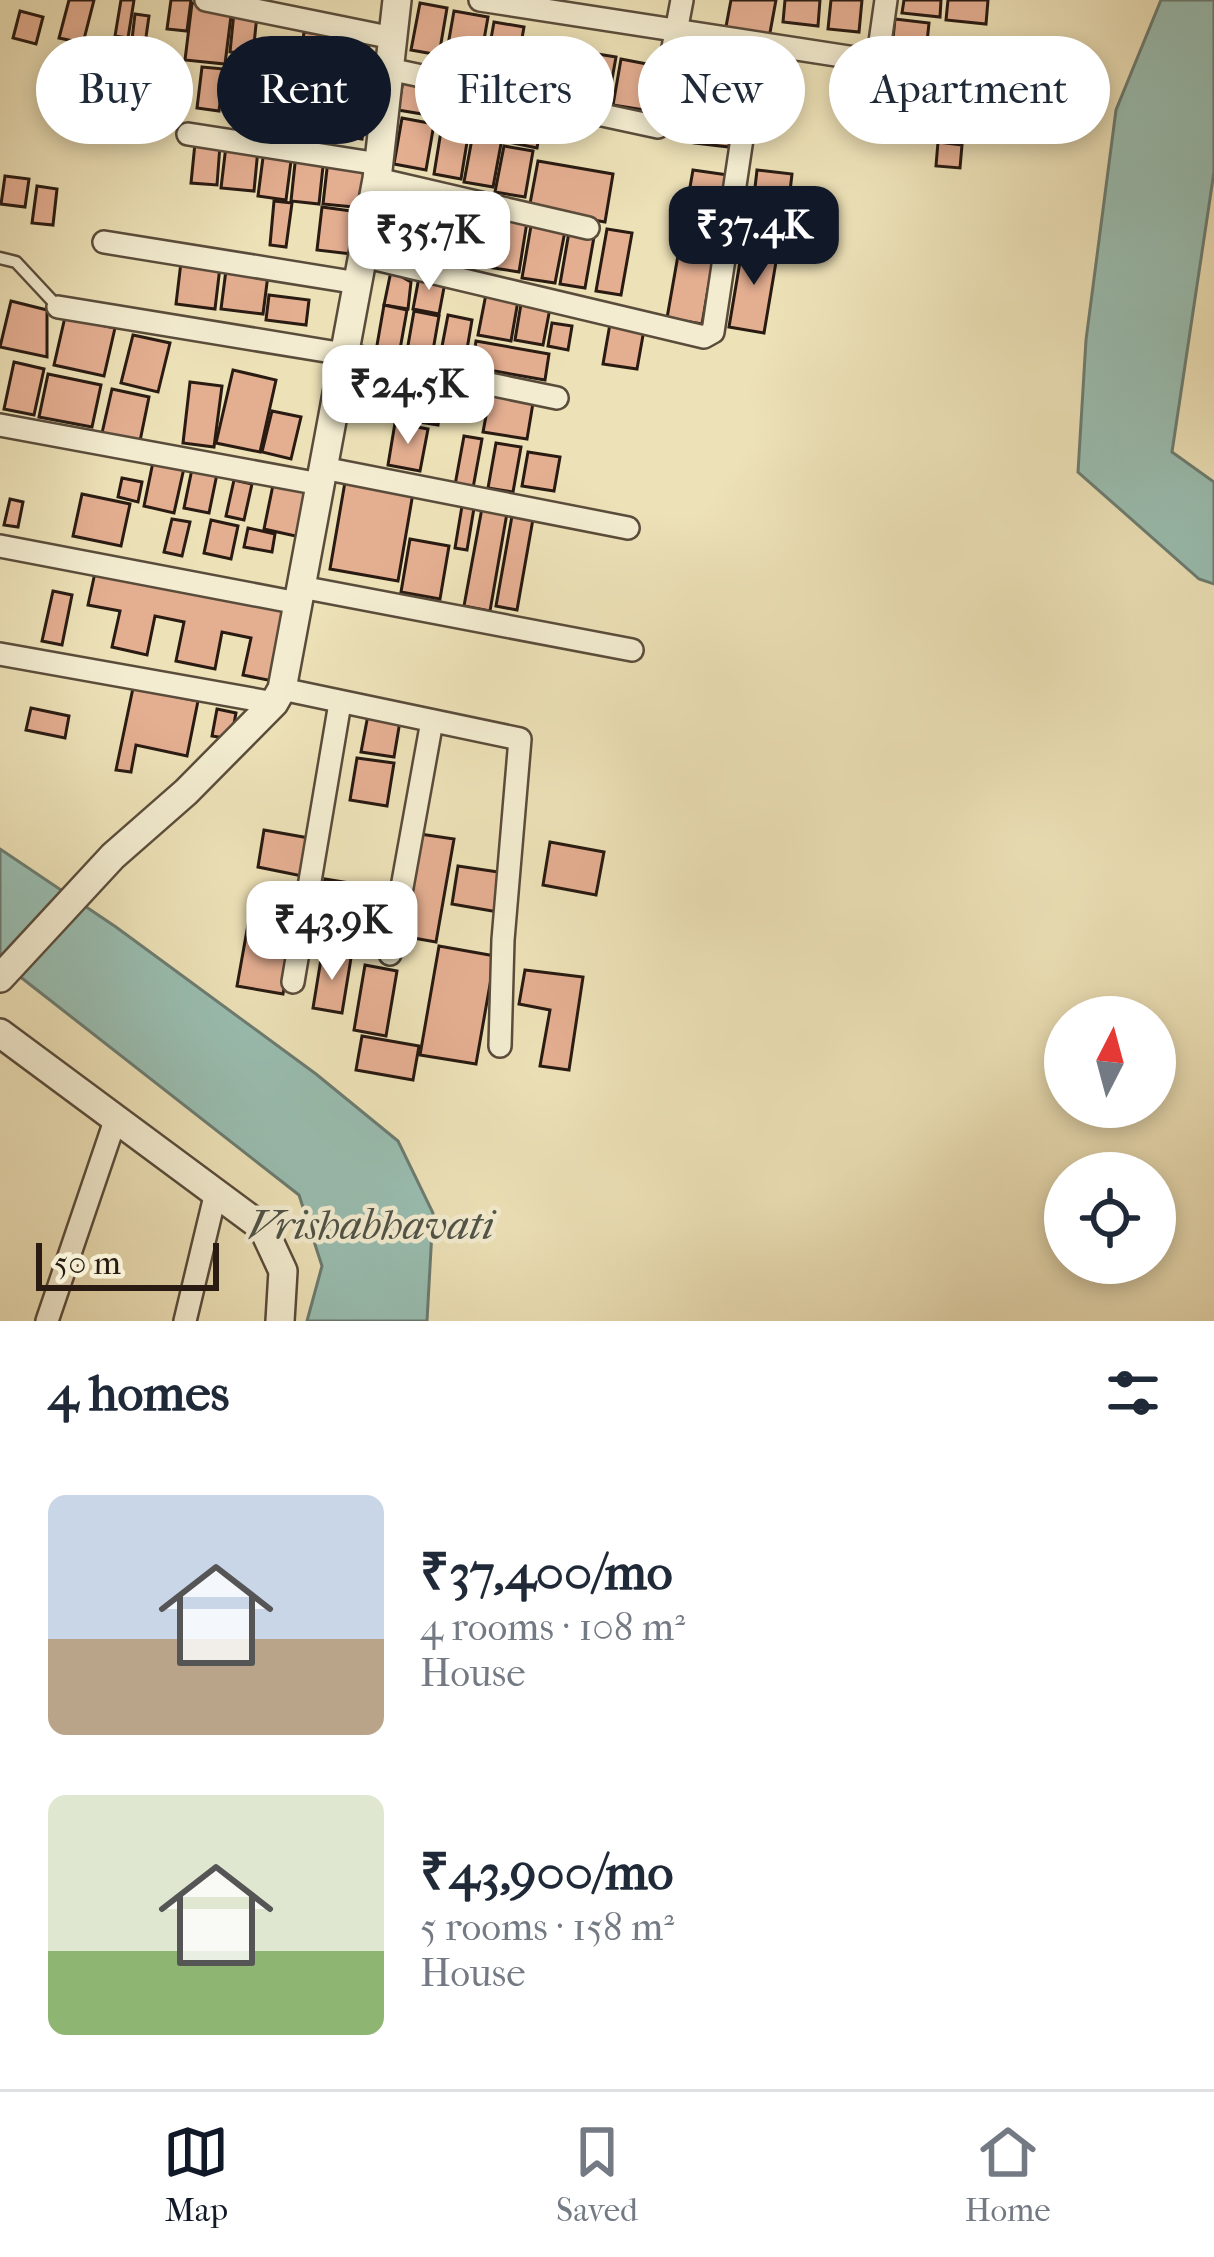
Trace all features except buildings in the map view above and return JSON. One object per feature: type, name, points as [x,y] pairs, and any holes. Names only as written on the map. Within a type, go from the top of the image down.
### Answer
[{"type":"street","points":[[206,0],[393,38]]},
{"type":"street","points":[[391,54],[397,0]]},
{"type":"street","points":[[480,0],[611,10],[676,32],[829,53]]},
{"type":"street","points":[[391,69],[658,127],[682,0]]},
{"type":"street","points":[[881,36],[886,0]]},
{"type":"street","points":[[193,135],[378,172],[588,228]]},
{"type":"street","points":[[0,978],[113,856],[186,792],[278,696],[381,144]]},
{"type":"street","points":[[104,242],[360,270],[704,337],[713,332],[741,144]]},
{"type":"street","points":[[58,307],[344,354],[557,398]]},
{"type":"street","points":[[0,425],[628,528]]},
{"type":"street","points":[[0,546],[632,650]]},
{"type":"street","points":[[0,654],[340,703],[520,739],[503,940],[500,1046]]},
{"type":"street","points":[[293,982],[340,703]]},
{"type":"street","points":[[390,954],[432,721]]},
{"type":"street","points":[[0,1033],[263,1228],[283,1271],[280,1321]]},
{"type":"street","points":[[47,1321],[116,1118]]},
{"type":"street","points":[[184,1321],[216,1192]]},
{"type":"lane","points":[[0,257],[16,262],[58,307]]},
{"type":"water","points":[[1161,0],[1214,0],[1214,172],[1172,452],[1214,482],[1214,584],[1199,579],[1078,472],[1086,340],[1116,110]]},
{"type":"water","name":"Vrishabhavati","points":[[0,849],[116,927],[316,1074],[398,1141],[433,1213],[427,1321],[307,1321],[322,1266],[299,1195],[0,961]]}]
